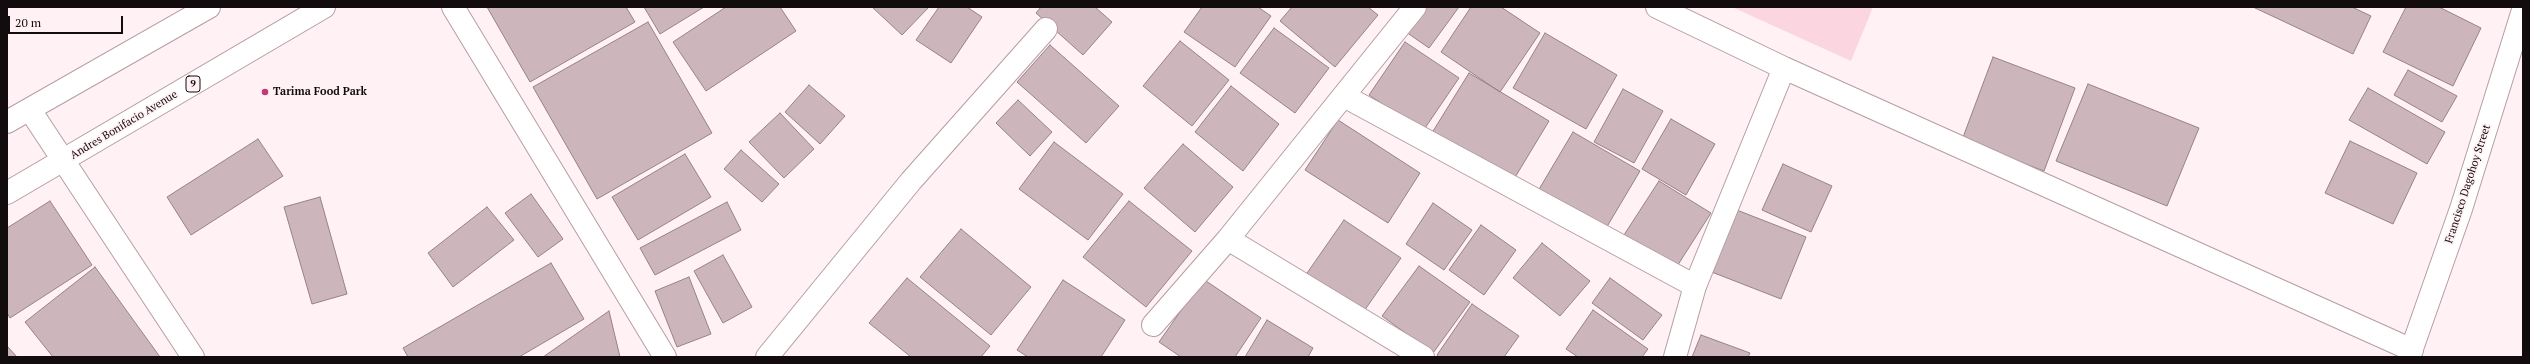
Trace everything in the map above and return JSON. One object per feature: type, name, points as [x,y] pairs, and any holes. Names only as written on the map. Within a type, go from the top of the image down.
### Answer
[{"type":"main road","points":[[7,122],[208,7]]},
{"type":"main road","name":"Andres Bonifacio Avenue","points":[[7,193],[324,7]]},
{"type":"main road","points":[[453,7],[665,357]]},
{"type":"main road","points":[[1153,325],[1228,239],[1415,7]]},
{"type":"main road","points":[[1657,7],[1784,68],[2411,354]]},
{"type":"main road","name":"Francisco Dagohoy Street","points":[[2411,354],[2461,209],[2523,10]]},
{"type":"main road","points":[[767,357],[911,181],[1046,29]]},
{"type":"main road","points":[[1676,357],[1695,286],[1784,68]]},
{"type":"main road","points":[[1344,96],[1695,286]]},
{"type":"main road","points":[[30,110],[62,162],[193,357]]},
{"type":"main road","points":[[1228,239],[1423,357]]},
{"type":"shaded area","points":[[1732,7],[1873,7],[1851,61]]},
{"type":"building","points":[[487,7],[626,7],[635,22],[530,82]]},
{"type":"building","points":[[644,7],[704,7],[660,34]]},
{"type":"building","points":[[726,7],[780,7],[796,31],[706,91],[673,42]]},
{"type":"building","points":[[872,7],[929,7],[902,35]]},
{"type":"building","points":[[939,7],[967,7],[982,17],[951,63],[916,40]]},
{"type":"building","points":[[1041,7],[1095,7],[1112,22],[1083,55],[1036,13]]},
{"type":"building","points":[[1202,7],[1258,7],[1271,16],[1235,67],[1184,32]]},
{"type":"building","points":[[1292,7],[1368,7],[1378,15],[1335,67],[1280,21]]},
{"type":"building","points":[[1425,7],[1459,7],[1429,48],[1406,32]]},
{"type":"building","points":[[1471,7],[1501,7],[1540,33],[1500,92],[1441,52]]},
{"type":"building","points":[[2253,7],[2352,7],[2371,16],[2353,54]]},
{"type":"building","points":[[2406,7],[2439,7],[2481,28],[2453,86],[2383,52]]},
{"type":"building","points":[[648,22],[712,133],[597,199],[533,87]]},
{"type":"building","points":[[1274,28],[1329,68],[1295,113],[1240,73]]},
{"type":"building","points":[[1545,33],[1617,75],[1586,129],[1513,88]]},
{"type":"building","points":[[1180,41],[1229,80],[1192,126],[1143,86]]},
{"type":"building","points":[[1405,42],[1459,78],[1423,131],[1369,95]]},
{"type":"building","points":[[1050,45],[1119,106],[1086,143],[1017,82]]},
{"type":"building","points":[[1993,57],[2075,88],[2044,171],[1962,140]]},
{"type":"building","points":[[2408,70],[2457,96],[2442,122],[2394,95]]},
{"type":"building","points":[[1469,73],[1549,121],[1511,184],[1430,136]]},
{"type":"building","points":[[2088,84],[2199,128],[2167,206],[2056,161]]},
{"type":"building","points":[[809,85],[845,116],[820,144],[785,112]]},
{"type":"building","points":[[1231,86],[1279,124],[1243,171],[1195,132]]},
{"type":"building","points":[[2368,88],[2445,132],[2427,164],[2349,120]]},
{"type":"building","points":[[1623,89],[1663,111],[1634,163],[1594,142]]},
{"type":"building","points":[[1018,100],[1052,132],[1030,156],[996,123]]},
{"type":"building","points":[[780,113],[814,149],[784,178],[749,142]]},
{"type":"building","points":[[1671,119],[1715,144],[1686,195],[1642,169]]},
{"type":"building","points":[[1338,120],[1420,173],[1388,223],[1305,170]]},
{"type":"building","points":[[1573,132],[1640,171],[1605,230],[1538,191]]},
{"type":"building","points":[[258,139],[283,176],[191,235],[167,197]]},
{"type":"building","points":[[2350,141],[2417,173],[2393,224],[2325,193]]},
{"type":"building","points":[[1054,142],[1123,194],[1088,240],[1019,189]]},
{"type":"building","points":[[1183,144],[1233,187],[1195,232],[1144,188]]},
{"type":"building","points":[[741,150],[779,184],[762,202],[724,169]]},
{"type":"building","points":[[685,154],[711,197],[638,240],[612,197]]},
{"type":"building","points":[[1783,164],[1832,186],[1811,232],[1762,210]]},
{"type":"building","points":[[1659,181],[1711,213],[1674,271],[1622,238]]},
{"type":"building","points":[[531,194],[563,239],[538,257],[505,213]]},
{"type":"building","points":[[320,197],[347,294],[312,304],[284,207]]},
{"type":"building","points":[[50,201],[92,265],[10,318],[7,313],[7,228]]},
{"type":"building","points":[[1129,201],[1192,251],[1146,307],[1083,257]]},
{"type":"building","points":[[727,202],[741,230],[655,275],[640,248]]},
{"type":"building","points":[[1433,203],[1472,230],[1444,270],[1406,244]]},
{"type":"building","points":[[487,207],[514,240],[453,287],[428,253]]},
{"type":"building","points":[[1729,207],[1806,237],[1781,299],[1704,269]]},
{"type":"building","points":[[1344,220],[1401,258],[1362,314],[1305,276]]},
{"type":"building","points":[[1481,225],[1516,250],[1484,295],[1449,270]]},
{"type":"building","points":[[961,229],[1031,287],[991,335],[920,277]]},
{"type":"building","points":[[1542,243],[1590,281],[1560,316],[1513,278]]},
{"type":"building","points":[[723,255],[752,307],[723,323],[694,271]]},
{"type":"building","points":[[551,263],[584,319],[519,357],[408,357],[403,348]]},
{"type":"building","points":[[1419,266],[1470,302],[1433,353],[1382,316]]},
{"type":"building","points":[[95,267],[160,357],[53,357],[25,322]]},
{"type":"building","points":[[689,277],[711,334],[677,347],[655,291]]},
{"type":"building","points":[[907,278],[990,346],[981,357],[911,357],[869,323]]},
{"type":"building","points":[[1610,278],[1662,315],[1643,340],[1592,303]]},
{"type":"building","points":[[1203,279],[1261,318],[1235,357],[1181,357],[1159,342]]},
{"type":"building","points":[[1063,280],[1125,320],[1101,357],[1028,357],[1017,350]]},
{"type":"building","points":[[1472,304],[1519,336],[1504,357],[1439,357],[1437,355]]},
{"type":"building","points":[[1593,310],[1648,349],[1642,357],[1578,357],[1566,349]]},
{"type":"building","points":[[609,311],[620,357],[543,357]]},
{"type":"building","points":[[1267,320],[1313,348],[1308,357],[1245,357]]},
{"type":"building","points":[[1701,335],[1750,353],[1748,357],[1692,357]]},
{"type":"building","points":[[7,346],[17,357],[7,357]]},
{"type":"place","name":"Tarima Food Park","points":[[265,92]]}]
